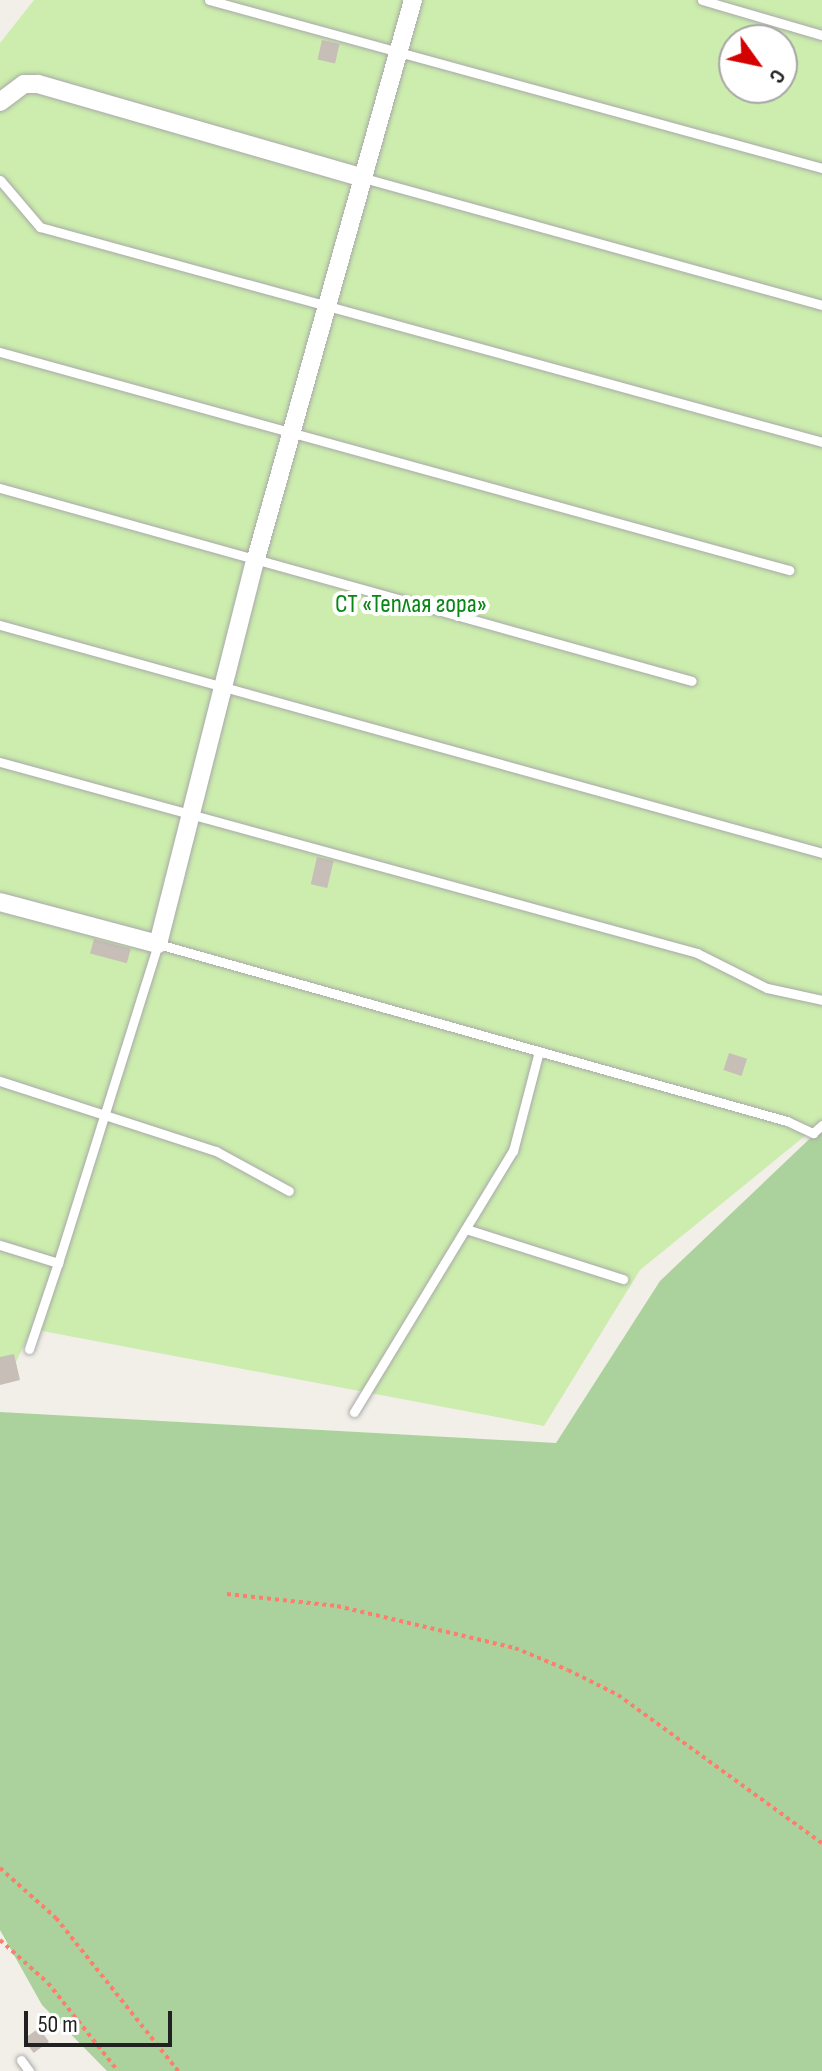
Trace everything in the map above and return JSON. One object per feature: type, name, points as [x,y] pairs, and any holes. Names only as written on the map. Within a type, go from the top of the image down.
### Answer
[{"type":"street","points":[[0,902],[158,944],[255,562],[413,0]]},
{"type":"street","points":[[0,102],[24,84],[38,84],[364,178]]},
{"type":"lane","points":[[209,0],[822,168]]},
{"type":"lane","points":[[702,0],[822,35]]},
{"type":"lane","points":[[364,178],[822,305]]},
{"type":"lane","points":[[0,180],[40,227],[822,442]]},
{"type":"lane","points":[[0,352],[789,570]]},
{"type":"lane","points":[[0,488],[255,562],[692,681]]},
{"type":"lane","points":[[0,625],[822,853]]},
{"type":"lane","points":[[0,762],[697,953],[767,988],[822,1000]]},
{"type":"lane","points":[[29,1349],[107,1113],[158,944],[787,1121],[813,1133],[822,1125]]},
{"type":"lane","points":[[354,1412],[513,1151],[539,1051]]},
{"type":"lane","points":[[0,1081],[107,1113],[216,1151],[289,1191]]},
{"type":"lane","points":[[466,1229],[623,1279]]},
{"type":"lane","points":[[0,1245],[58,1263]]},
{"type":"lane","points":[[21,2060],[29,2071]]},
{"type":"path","points":[[227,1594],[337,1606],[515,1648],[568,1670],[618,1695],[822,1843]]},
{"type":"path","points":[[0,1868],[56,1918],[178,2071]]},
{"type":"path","points":[[0,1940],[48,1983],[118,2071]]},
{"type":"green space","name":"СТ «Теплая гора»","points":[[34,0],[822,0],[822,1122],[640,1270],[544,1426],[32,1329],[15,1364],[0,1365],[0,43]]},
{"type":"green space","points":[[822,1127],[822,2071],[107,2071],[42,2005],[0,1930],[0,1412],[556,1443],[660,1281]]},
{"type":"building","points":[[322,40],[340,44],[335,64],[318,59]]},
{"type":"building","points":[[317,857],[334,861],[327,888],[311,884]]},
{"type":"building","points":[[94,939],[131,949],[127,963],[90,953]]},
{"type":"building","points":[[729,1053],[747,1059],[742,1076],[723,1070]]},
{"type":"building","points":[[14,1354],[20,1380],[0,1385],[0,1357]]},
{"type":"building","points":[[39,2028],[49,2042],[34,2053],[24,2039]]}]
